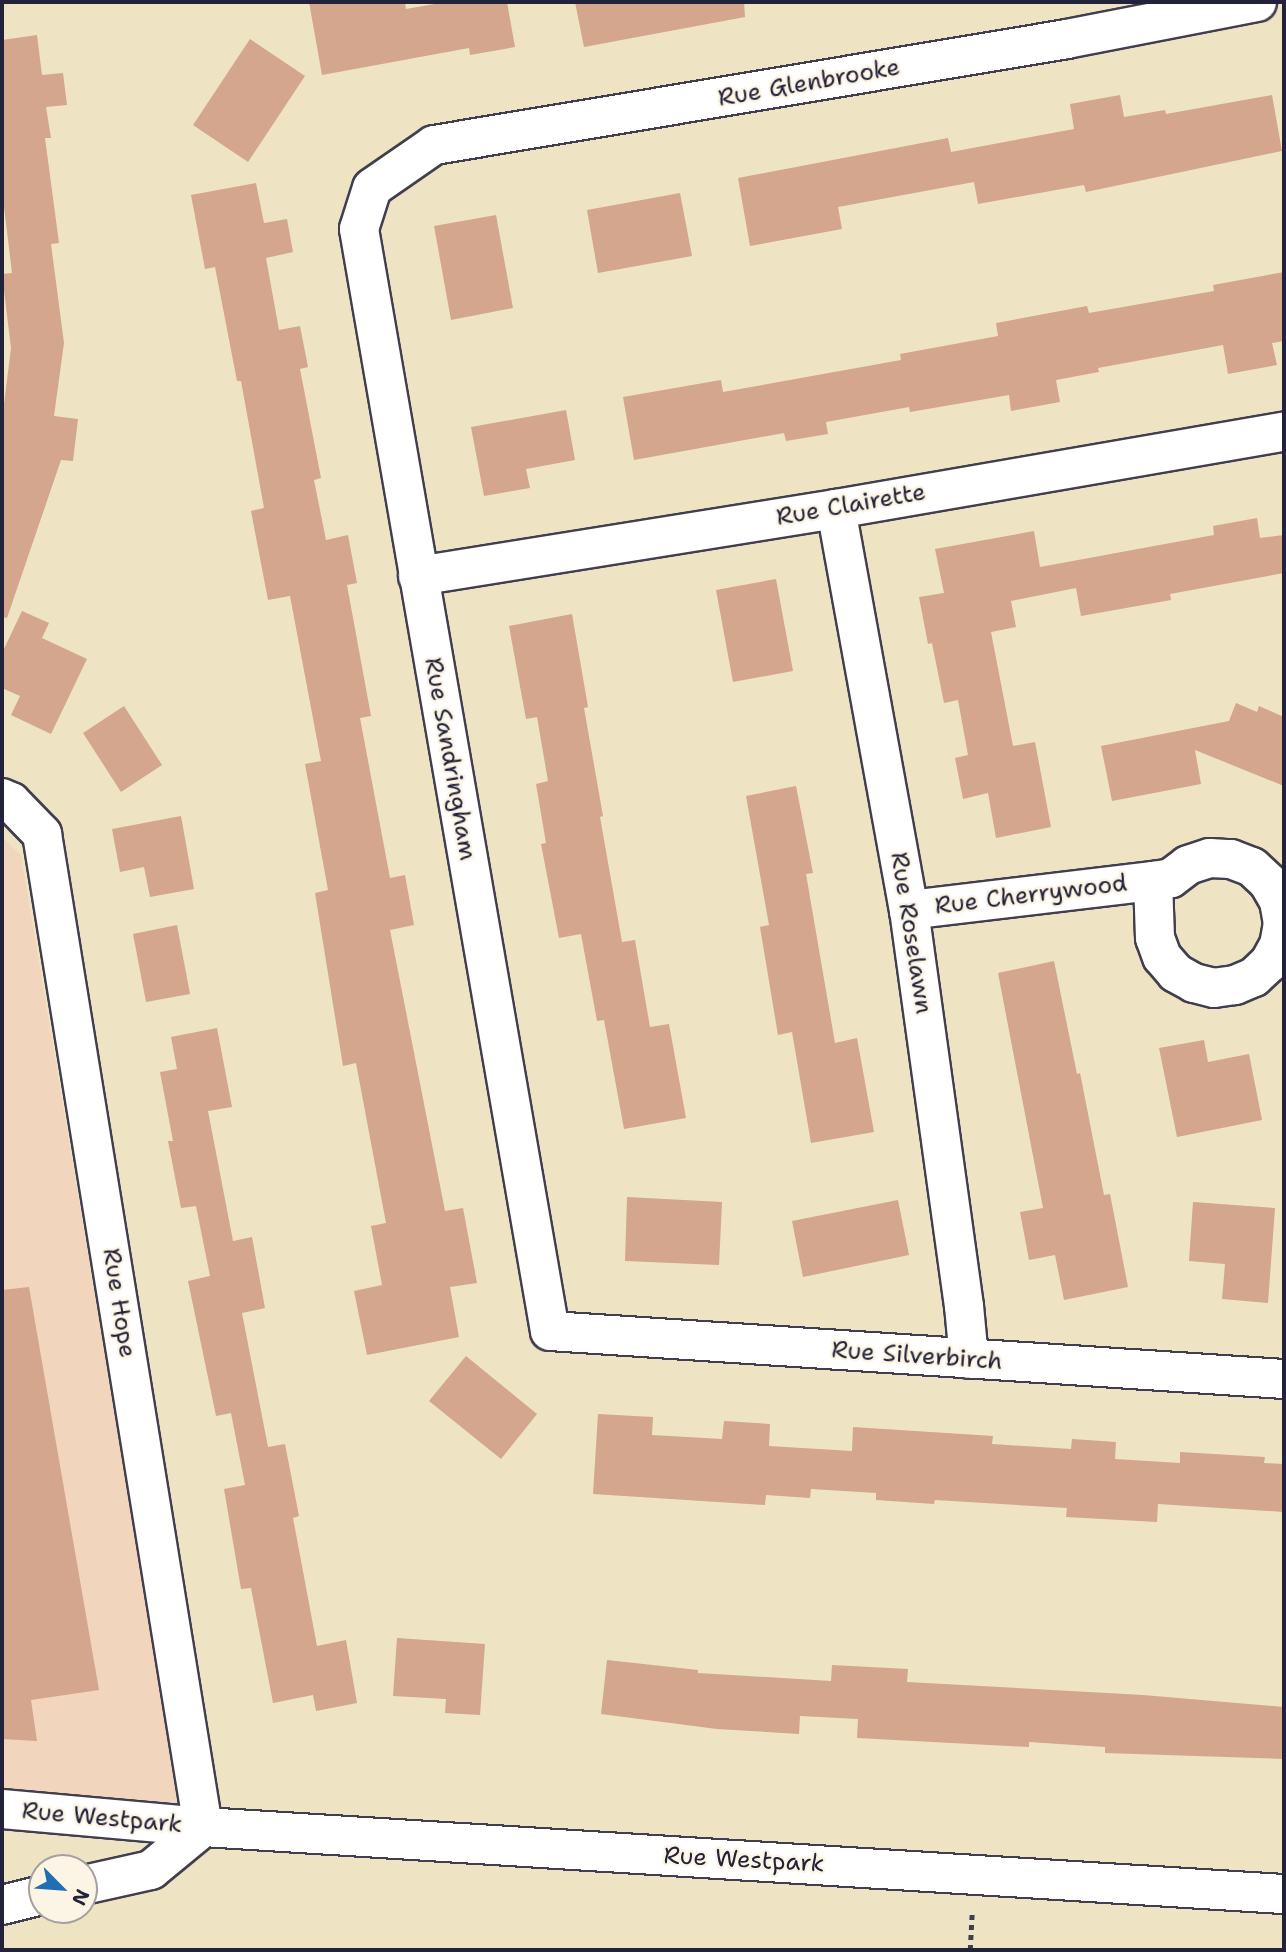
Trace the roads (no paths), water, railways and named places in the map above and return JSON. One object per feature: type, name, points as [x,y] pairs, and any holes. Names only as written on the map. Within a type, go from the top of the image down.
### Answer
[{"type":"street","name":"Rue Glenbrooke","points":[[372,188],[434,145],[1067,39],[1258,2]]},
{"type":"street","name":"Rue Sandringham","points":[[372,188],[359,229],[550,1331]]},
{"type":"street","name":"Rue Clairette","points":[[418,576],[836,509],[1284,432]]},
{"type":"street","name":"Rue Roselawn","points":[[836,509],[909,910],[969,1359]]},
{"type":"street","name":"Rue Hope","points":[[2,798],[11,802],[42,834],[203,1827]]},
{"type":"street","name":"Rue Cherrywood","points":[[909,910],[1153,881]]},
{"type":"street","name":"Rue Silverbirch","points":[[550,1331],[1284,1379]]},
{"type":"street","name":"Rue Westpark","points":[[2,1809],[203,1827],[1284,1895]]},
{"type":"street","name":"Rue Westpark","points":[[98,1882],[151,1870],[203,1827]]},
{"type":"street","points":[[2,1905],[28,1898]]}]
